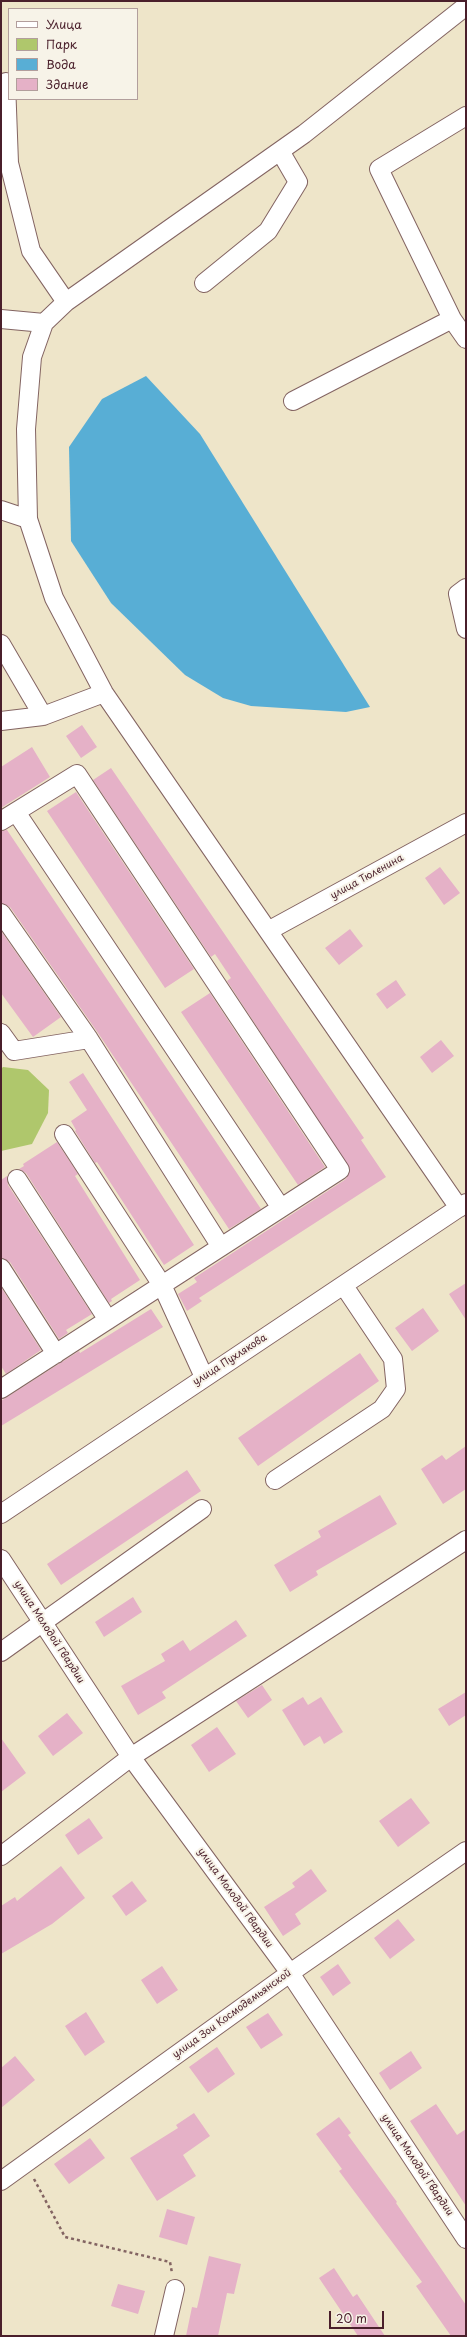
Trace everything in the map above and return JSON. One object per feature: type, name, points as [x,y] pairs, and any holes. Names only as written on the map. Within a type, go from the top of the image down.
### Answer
[{"type":"street","points":[[463,1206],[268,931],[104,693],[54,598],[28,519],[26,429],[32,357],[44,323],[66,302],[304,134],[466,6]]},
{"type":"street","points":[[6,82],[9,163],[31,251],[66,302]]},
{"type":"street","points":[[466,116],[379,169],[452,319],[466,339]]},
{"type":"street","points":[[204,283],[268,231],[298,182],[280,151]]},
{"type":"street","points":[[1,319],[44,323]]},
{"type":"street","points":[[293,401],[452,319]]},
{"type":"street","points":[[1,510],[28,519]]},
{"type":"street","points":[[466,588],[458,594],[466,629]]},
{"type":"street","points":[[1,644],[43,716]]},
{"type":"street","points":[[1,721],[43,716],[104,693]]},
{"type":"street","points":[[1,1389],[340,1170],[77,774],[8,817],[281,1208]]},
{"type":"street","name":"улица Тюленина","points":[[268,931],[466,823]]},
{"type":"street","points":[[1,913],[89,1039],[221,1247]]},
{"type":"street","points":[[1,1033],[14,1051],[89,1039]]},
{"type":"street","points":[[64,1134],[162,1285],[204,1377]]},
{"type":"street","points":[[17,1179],[108,1320]]},
{"type":"street","name":"улица Пухлякова","points":[[1,1514],[204,1377],[463,1206]]},
{"type":"street","points":[[1,1268],[56,1354]]},
{"type":"street","points":[[275,1480],[382,1409],[396,1389],[393,1359],[344,1286]]},
{"type":"street","points":[[1,1652],[202,1509]]},
{"type":"street","points":[[1,1856],[131,1757],[466,1540]]},
{"type":"street","name":"улица Молодой Гвардии","points":[[1,1559],[131,1757],[290,1973],[466,2239]]},
{"type":"street","name":"улица Зои Космодемьянской","points":[[1,2181],[290,1973],[466,1851]]},
{"type":"street","points":[[164,2336],[175,2289]]},
{"type":"path","points":[[25,2163],[65,2238],[170,2262],[175,2289]]},
{"type":"green space","points":[[3,1067],[28,1070],[49,1090],[48,1113],[32,1144],[1,1151],[1,1069]]},
{"type":"water","points":[[146,376],[200,434],[370,707],[346,712],[251,706],[223,698],[185,675],[111,603],[71,541],[69,447],[102,399]]},
{"type":"building","points":[[82,725],[97,747],[81,758],[66,736]]},
{"type":"building","points":[[32,747],[50,777],[1,808],[1,767]]},
{"type":"building","points":[[111,768],[364,1138],[361,1140],[386,1177],[199,1298],[202,1301],[187,1311],[178,1294],[197,1282],[194,1278],[346,1179],[350,1169],[227,981],[231,978],[215,954],[211,957],[93,780]]},
{"type":"building","points":[[76,792],[194,969],[165,988],[47,811]]},
{"type":"building","points":[[7,830],[261,1209],[229,1229],[98,1033],[10,907],[1,903],[1,831]]},
{"type":"building","points":[[440,867],[460,893],[444,905],[425,878]]},
{"type":"building","points":[[350,929],[363,946],[339,965],[325,948]]},
{"type":"building","points":[[1,931],[61,1017],[33,1037],[1,993]]},
{"type":"building","points":[[396,980],[406,995],[387,1009],[376,994]]},
{"type":"building","points":[[210,993],[325,1167],[298,1185],[181,1012]]},
{"type":"building","points":[[441,1040],[454,1056],[432,1073],[420,1057]]},
{"type":"building","points":[[83,1073],[194,1245],[164,1265],[75,1131],[76,1130],[71,1121],[87,1110],[69,1082]]},
{"type":"building","points":[[57,1142],[78,1174],[75,1176],[140,1280],[111,1299],[112,1301],[109,1303],[26,1173],[19,1169],[24,1166],[23,1164]]},
{"type":"building","points":[[7,1176],[8,1185],[92,1314],[66,1330],[68,1333],[59,1339],[10,1262],[1,1258],[1,1180]]},
{"type":"building","points":[[466,1283],[466,1320],[449,1294]]},
{"type":"building","points":[[1,1287],[41,1350],[6,1374],[1,1366]]},
{"type":"building","points":[[423,1308],[439,1331],[412,1351],[395,1328]]},
{"type":"building","points":[[151,1309],[163,1327],[1,1426],[1,1401],[79,1351],[80,1353]]},
{"type":"building","points":[[360,1353],[379,1381],[258,1466],[238,1438]]},
{"type":"building","points":[[466,1446],[466,1489],[443,1504],[421,1469],[442,1455],[446,1460]]},
{"type":"building","points":[[187,1470],[201,1491],[61,1585],[47,1564]]},
{"type":"building","points":[[380,1495],[397,1524],[316,1571],[318,1575],[290,1592],[274,1565],[321,1537],[318,1531]]},
{"type":"building","points":[[133,1597],[142,1612],[104,1637],[95,1622]]},
{"type":"building","points":[[236,1620],[247,1636],[162,1692],[166,1698],[138,1715],[121,1686],[165,1661],[161,1654],[183,1640],[190,1651]]},
{"type":"building","points":[[262,1685],[272,1700],[248,1718],[236,1701]]},
{"type":"building","points":[[466,1692],[466,1715],[449,1726],[438,1709]]},
{"type":"building","points":[[303,1697],[308,1705],[321,1697],[343,1732],[324,1744],[320,1736],[304,1746],[282,1710]]},
{"type":"building","points":[[67,1713],[83,1733],[53,1756],[38,1736]]},
{"type":"building","points":[[217,1727],[236,1754],[209,1772],[191,1745]]},
{"type":"building","points":[[1,1738],[26,1773],[1,1792]]},
{"type":"building","points":[[411,1798],[430,1823],[398,1847],[379,1821]]},
{"type":"building","points":[[89,1818],[103,1838],[78,1855],[65,1835]]},
{"type":"building","points":[[61,1866],[85,1898],[52,1924],[1,1954],[1,1906],[15,1897],[17,1901]]},
{"type":"building","points":[[311,1869],[327,1891],[295,1914],[301,1924],[283,1936],[264,1907],[295,1887],[292,1883]]},
{"type":"building","points":[[132,1881],[147,1901],[126,1916],[112,1896]]},
{"type":"building","points":[[398,1919],[415,1940],[390,1959],[374,1938]]},
{"type":"building","points":[[338,1964],[351,1983],[333,1996],[320,1977]]},
{"type":"building","points":[[162,1966],[178,1990],[157,2004],[141,1980]]},
{"type":"building","points":[[86,2012],[105,2042],[85,2056],[65,2026]]},
{"type":"building","points":[[268,2013],[283,2035],[261,2049],[246,2027]]},
{"type":"building","points":[[217,2047],[235,2074],[208,2093],[189,2067]]},
{"type":"building","points":[[411,2051],[422,2068],[390,2090],[379,2073]]},
{"type":"building","points":[[15,2056],[35,2080],[1,2108],[1,2068]]},
{"type":"building","points":[[436,2104],[457,2135],[466,2129],[466,2206],[410,2121]]},
{"type":"building","points":[[194,2113],[210,2136],[183,2155],[196,2176],[157,2201],[130,2158],[178,2128],[176,2125]]},
{"type":"building","points":[[339,2117],[351,2133],[348,2135],[397,2202],[396,2203],[466,2305],[466,2336],[451,2336],[416,2286],[422,2282],[339,2171],[342,2169],[316,2134]]},
{"type":"building","points":[[90,2138],[105,2158],[69,2184],[54,2164]]},
{"type":"building","points":[[167,2209],[195,2217],[187,2245],[159,2237]]},
{"type":"building","points":[[209,2256],[241,2264],[234,2294],[227,2293],[218,2336],[186,2336],[192,2307],[197,2308]]},
{"type":"building","points":[[334,2268],[353,2297],[357,2294],[385,2336],[358,2336],[319,2278]]},
{"type":"building","points":[[118,2284],[145,2291],[138,2314],[111,2306]]}]
